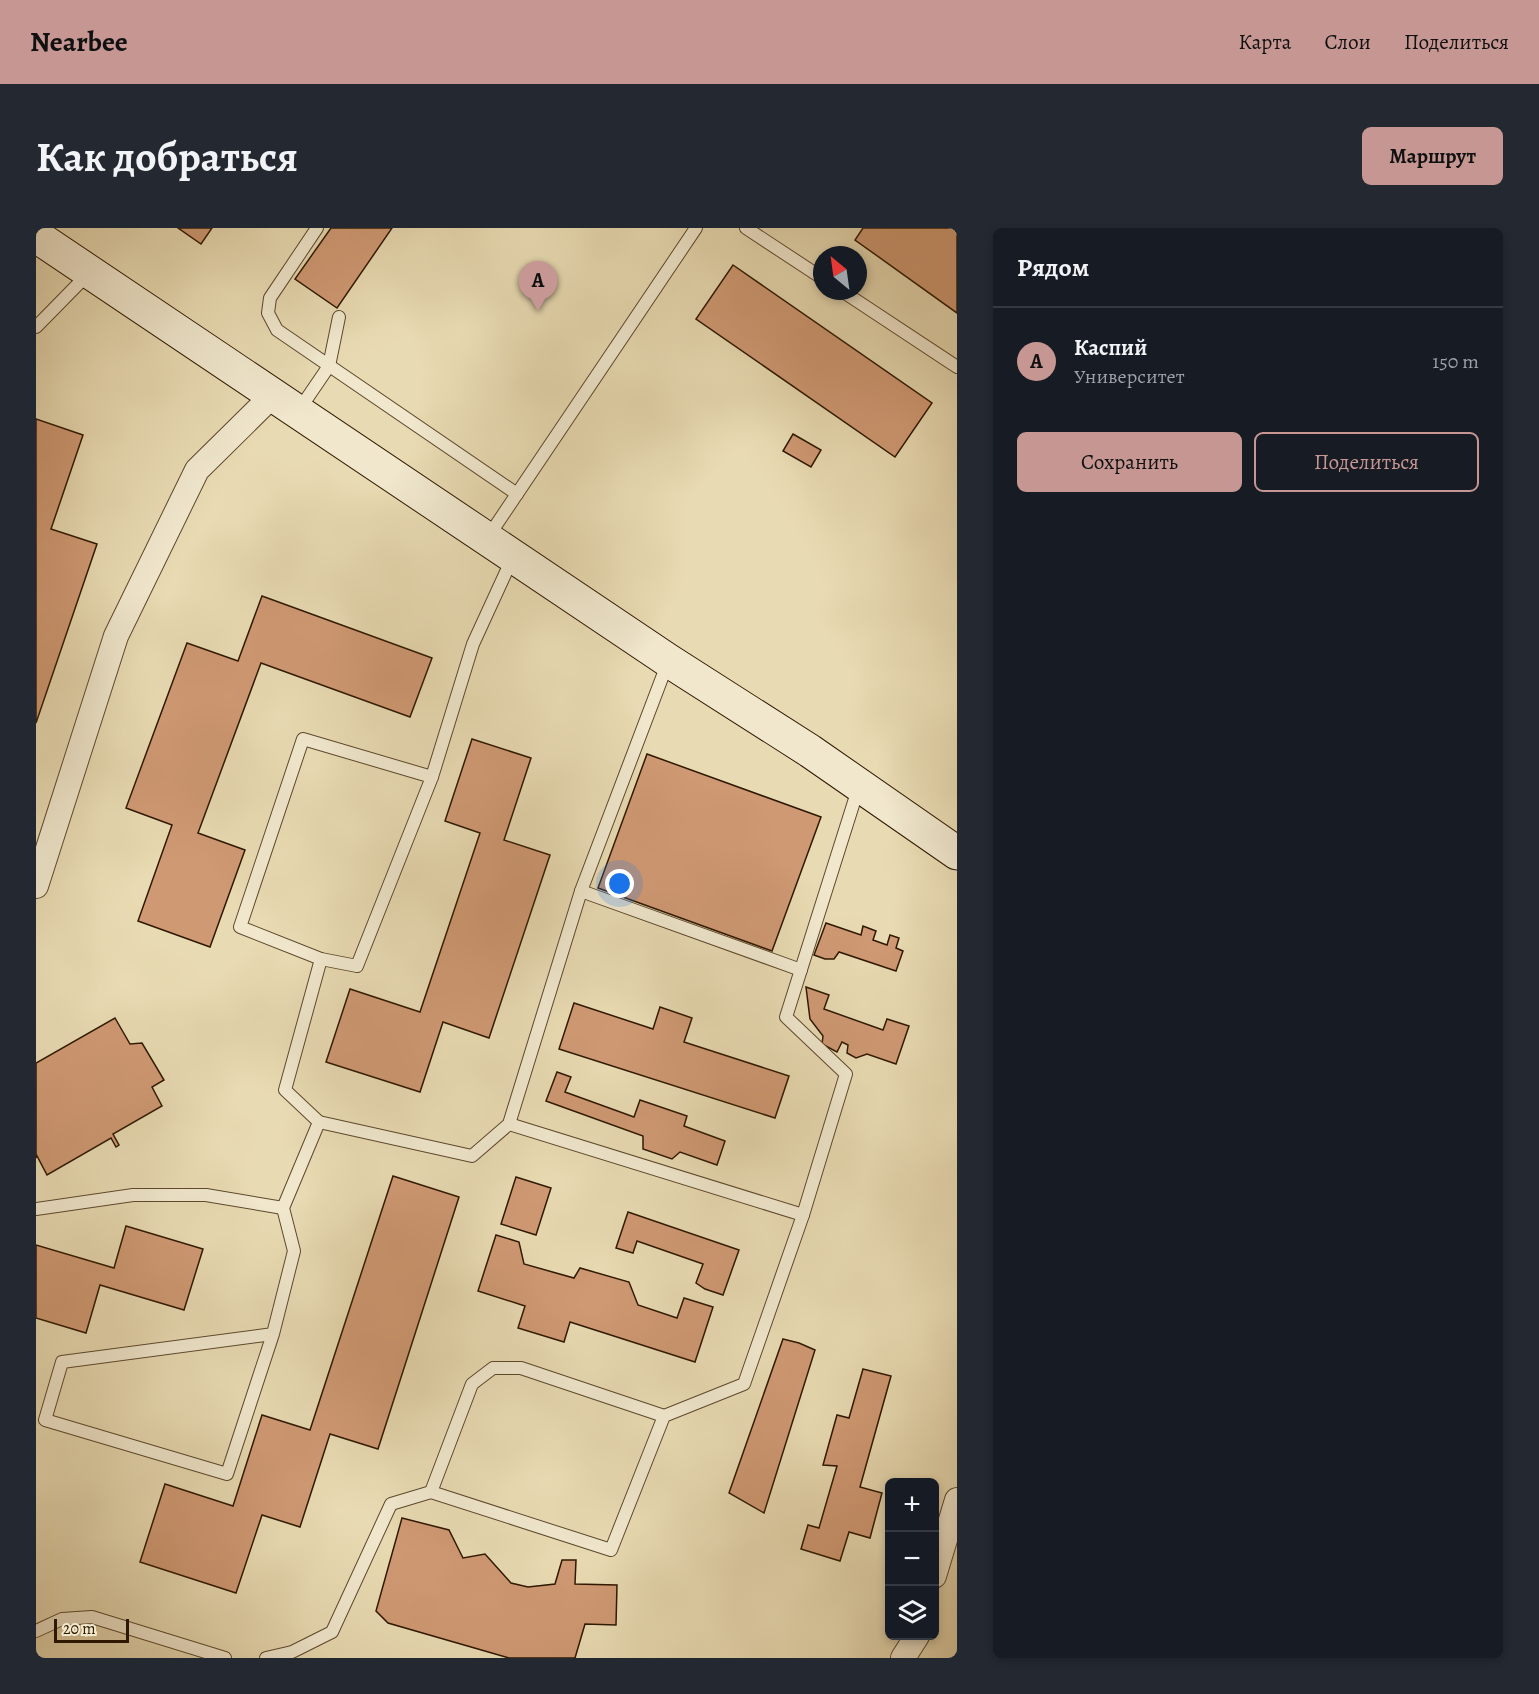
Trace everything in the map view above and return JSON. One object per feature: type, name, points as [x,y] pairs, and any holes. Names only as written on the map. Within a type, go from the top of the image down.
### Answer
[{"type":"street","points":[[36,236],[957,853]]},
{"type":"street","points":[[36,886],[116,636],[197,470],[286,402]]},
{"type":"street","points":[[939,1559],[957,1500]]},
{"type":"street","points":[[903,1658],[914,1640]]},
{"type":"lane","points":[[317,228],[270,298],[268,313],[277,330],[517,494]]},
{"type":"lane","points":[[432,777],[303,739],[240,927],[321,959],[357,966],[432,777],[517,494],[696,228]]},
{"type":"lane","points":[[746,228],[813,272]]},
{"type":"lane","points":[[36,327],[90,272]]},
{"type":"lane","points":[[856,300],[957,367]]},
{"type":"lane","points":[[286,402],[329,366],[339,317]]},
{"type":"lane","points":[[321,959],[285,1090],[319,1122],[472,1156],[509,1124],[581,891],[669,660]]},
{"type":"lane","points":[[431,1492],[472,1384],[493,1368],[521,1368],[664,1416],[744,1384],[803,1215],[846,1074],[786,1017],[859,786]]},
{"type":"lane","points":[[581,891],[801,970]]},
{"type":"lane","points":[[273,1334],[62,1362],[45,1420],[228,1474],[273,1334],[294,1251],[284,1208],[319,1122]]},
{"type":"lane","points":[[509,1124],[803,1215]]},
{"type":"lane","points":[[36,1209],[133,1195],[206,1195],[284,1208]]},
{"type":"lane","points":[[266,1658],[292,1652],[332,1632],[391,1504],[431,1492],[611,1550],[664,1416]]},
{"type":"lane","points":[[36,1631],[62,1618],[92,1617],[225,1658]]},
{"type":"building","points":[[178,228],[212,228],[201,244]]},
{"type":"building","points":[[331,228],[392,228],[337,308],[295,279]]},
{"type":"building","points":[[863,228],[957,228],[957,313],[867,249],[867,246],[855,240]]},
{"type":"building","points":[[733,265],[932,403],[895,457],[696,319]]},
{"type":"building","points":[[36,419],[83,435],[51,529],[97,544],[36,723]]},
{"type":"building","points":[[793,434],[821,450],[811,467],[783,451]]},
{"type":"building","points":[[262,596],[432,658],[410,717],[261,663],[198,833],[245,850],[210,947],[138,921],[172,825],[126,808],[187,643],[238,661]]},
{"type":"building","points":[[472,739],[531,758],[504,840],[550,855],[489,1038],[443,1022],[420,1092],[326,1062],[350,989],[420,1012],[480,833],[445,821]]},
{"type":"building","points":[[647,754],[821,817],[772,951],[598,888]]},
{"type":"building","points":[[826,923],[861,935],[863,926],[876,931],[873,940],[887,945],[890,935],[899,938],[896,948],[903,951],[896,971],[839,952],[834,959],[814,955]]},
{"type":"building","points":[[806,987],[829,995],[824,1009],[883,1030],[887,1019],[909,1026],[896,1064],[867,1054],[856,1058],[847,1053],[848,1045],[842,1042],[837,1052],[822,1044],[823,1036],[810,1019]]},
{"type":"building","points":[[574,1003],[653,1029],[660,1007],[692,1018],[684,1042],[789,1076],[775,1118],[559,1049]]},
{"type":"building","points":[[115,1018],[130,1044],[142,1043],[164,1080],[152,1087],[162,1106],[113,1134],[119,1145],[116,1147],[111,1138],[47,1175],[37,1156],[36,1158],[36,1063]]},
{"type":"building","points":[[557,1072],[571,1077],[565,1092],[634,1117],[640,1100],[687,1116],[684,1126],[725,1141],[717,1165],[680,1152],[672,1159],[643,1149],[643,1136],[546,1101]]},
{"type":"building","points":[[393,1176],[459,1197],[378,1449],[330,1434],[300,1527],[262,1515],[236,1593],[140,1562],[165,1484],[233,1506],[262,1415],[310,1430]]},
{"type":"building","points":[[516,1177],[551,1188],[536,1235],[501,1224]]},
{"type":"building","points":[[628,1212],[739,1250],[723,1295],[705,1289],[696,1283],[703,1264],[637,1241],[633,1253],[616,1248]]},
{"type":"building","points":[[126,1226],[203,1249],[184,1310],[100,1285],[86,1333],[36,1318],[36,1245],[114,1268]]},
{"type":"building","points":[[496,1235],[519,1242],[524,1264],[574,1278],[580,1268],[629,1282],[638,1305],[677,1318],[684,1298],[713,1307],[695,1362],[570,1322],[564,1342],[518,1328],[525,1306],[478,1291]]},
{"type":"building","points":[[783,1339],[815,1350],[764,1513],[729,1493]]},
{"type":"building","points":[[863,1369],[891,1376],[860,1487],[882,1493],[870,1538],[849,1532],[840,1561],[801,1549],[808,1525],[819,1528],[837,1466],[823,1465],[837,1415],[849,1418]]},
{"type":"building","points":[[402,1518],[449,1530],[463,1558],[485,1554],[511,1583],[528,1587],[555,1584],[562,1560],[576,1560],[575,1584],[617,1585],[616,1625],[585,1624],[575,1658],[509,1658],[388,1623],[376,1611]]},
{"type":"place","name":"Каспий","points":[[538,311]]}]
